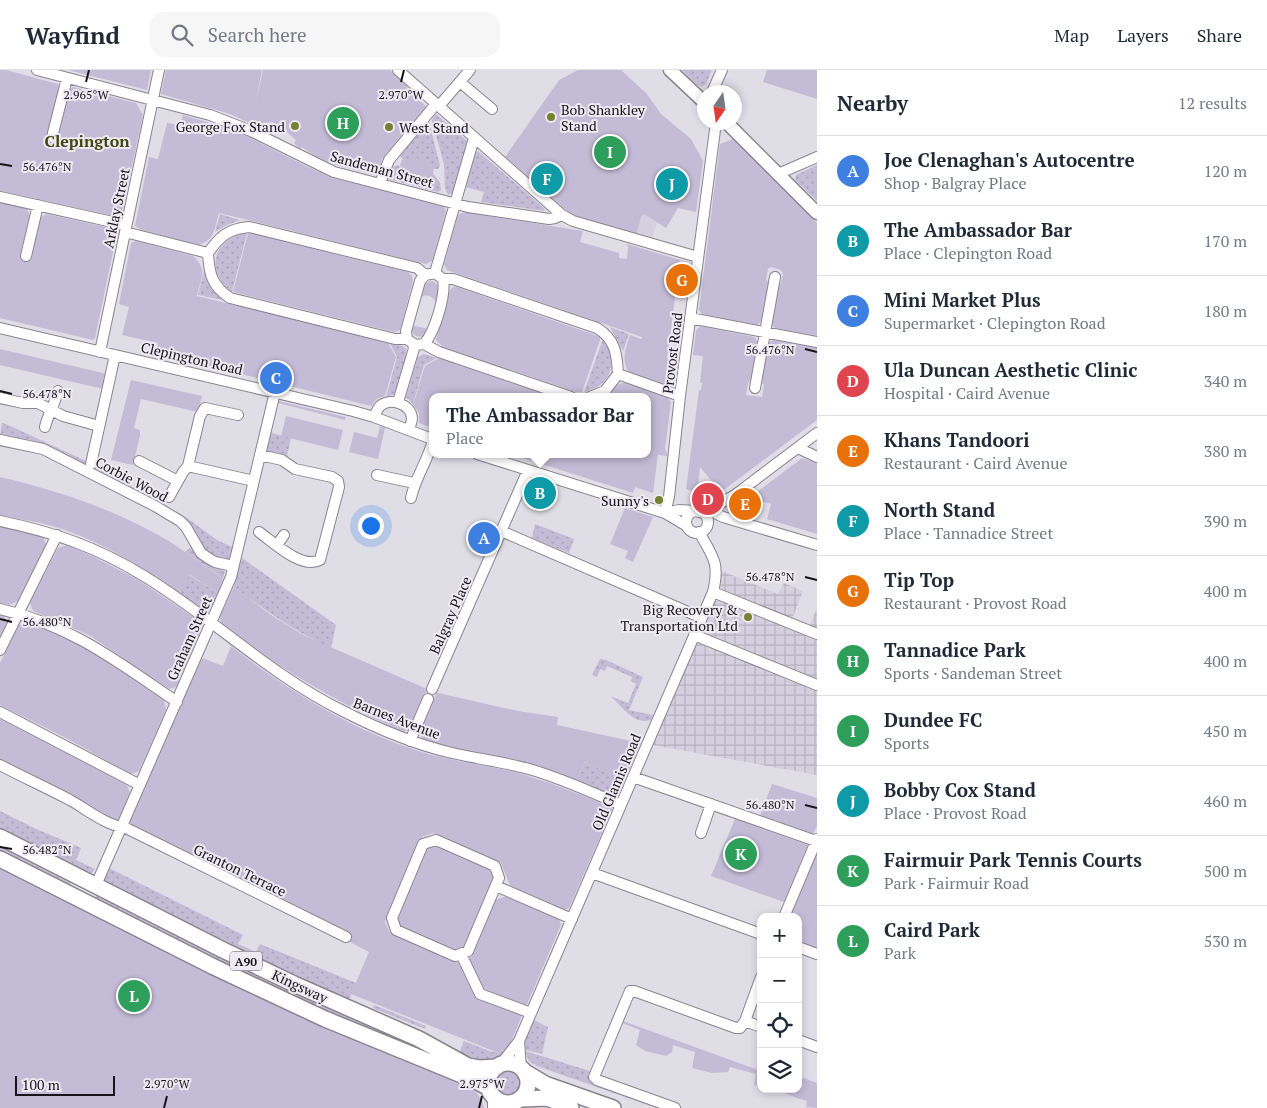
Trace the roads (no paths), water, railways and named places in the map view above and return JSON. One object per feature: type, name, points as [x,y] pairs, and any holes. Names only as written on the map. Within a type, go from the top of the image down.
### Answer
[{"type":"highway","name":"Kingsway","points":[[0,837],[223,950],[294,984],[419,1039],[468,1066],[478,1068],[499,1066]]},
{"type":"highway","name":"Kingsway","points":[[0,859],[214,967],[308,1011],[474,1080],[492,1097]]},
{"type":"highway","name":"A90","points":[[499,1066],[512,1063],[545,1084],[614,1108]]},
{"type":"highway","points":[[492,1097],[490,1076],[499,1066]]},
{"type":"highway","points":[[512,1103],[527,1089],[528,1084],[523,1070]]},
{"type":"highway","name":"A90","points":[[492,1097],[512,1103],[548,1098],[571,1108]]},
{"type":"main road","points":[[670,70],[697,95]]},
{"type":"main road","points":[[734,130],[817,213]]},
{"type":"street","name":"Sandeman Street","points":[[36,70],[210,114],[251,131],[334,172],[468,206],[549,219],[562,215],[573,221],[698,257]]},
{"type":"street","name":"Arklay Street","points":[[100,352],[159,70]]},
{"type":"street","points":[[398,70],[562,215]]},
{"type":"street","points":[[380,184],[389,160],[470,70]]},
{"type":"street","points":[[715,85],[722,70]]},
{"type":"street","points":[[52,137],[68,78]]},
{"type":"street","points":[[460,82],[492,109]]},
{"type":"street","name":"Provost Road","points":[[665,513],[669,497],[680,396],[715,130]]},
{"type":"street","points":[[435,276],[474,138]]},
{"type":"street","points":[[778,174],[817,157]]},
{"type":"street","points":[[0,197],[38,205],[208,253]]},
{"type":"street","points":[[26,256],[38,205]]},
{"type":"street","points":[[559,393],[415,343],[230,298],[220,291],[212,280],[208,253],[216,241],[225,234],[237,228],[249,227],[417,268],[435,276],[453,279],[596,328],[604,332],[613,343],[617,354],[618,374],[604,391],[599,393]]},
{"type":"street","points":[[415,343],[406,331],[420,281],[435,276]]},
{"type":"street","points":[[415,343],[431,337],[435,324],[445,288],[435,276]]},
{"type":"street","points":[[755,388],[775,277]]},
{"type":"street","points":[[690,318],[817,342]]},
{"type":"street","name":"Clepington Road","points":[[0,328],[374,417],[429,438]]},
{"type":"street","points":[[398,402],[415,343]]},
{"type":"street","points":[[91,464],[115,356]]},
{"type":"street","points":[[618,374],[680,396]]},
{"type":"street","points":[[45,427],[47,415],[55,404],[58,391]]},
{"type":"street","name":"Graham Street","points":[[96,885],[227,586],[275,392]]},
{"type":"street","points":[[0,394],[23,403],[38,403],[63,416],[99,426]]},
{"type":"street","points":[[374,417],[382,405],[387,402],[398,402],[408,409],[412,415],[409,430]]},
{"type":"street","points":[[169,497],[188,466],[200,416],[205,408],[238,416]]},
{"type":"street","points":[[687,526],[687,517],[703,513],[735,495],[817,433]]},
{"type":"street","name":"Corbie Wood","points":[[0,440],[44,448],[155,506],[180,521],[186,527],[201,553],[215,562],[233,566]]},
{"type":"street","points":[[798,448],[817,456]]},
{"type":"street","points":[[411,498],[414,483],[426,463],[429,454]]},
{"type":"street","points":[[259,532],[294,558],[315,563],[320,560],[339,487],[338,481],[332,477],[295,469],[282,460],[260,455]]},
{"type":"street","points":[[490,458],[665,513],[687,526],[692,532],[699,532],[706,528],[703,513]]},
{"type":"street","points":[[139,461],[178,481]]},
{"type":"street","points":[[188,466],[254,481]]},
{"type":"street","name":"Balgray Place","points":[[410,741],[528,470]]},
{"type":"street","points":[[377,475],[414,483]]},
{"type":"street","points":[[727,518],[735,495]]},
{"type":"street","points":[[669,497],[679,510]]},
{"type":"street","points":[[665,513],[679,510],[727,518],[817,545]]},
{"type":"street","name":"Barnes Avenue","points":[[0,521],[57,535],[138,572],[211,622],[270,668],[350,715],[410,741],[451,753],[528,769],[563,780],[621,805]]},
{"type":"street","points":[[502,531],[702,618]]},
{"type":"street","name":"Old Glamis Road","points":[[499,1066],[519,1041],[713,592],[716,566],[712,553],[699,532]]},
{"type":"street","points":[[0,650],[57,535]]},
{"type":"street","points":[[277,545],[284,535]]},
{"type":"street","points":[[713,592],[817,634]]},
{"type":"street","points":[[0,609],[18,613],[65,630],[96,646],[177,702]]},
{"type":"street","points":[[694,636],[817,685]]},
{"type":"street","points":[[0,712],[140,785]]},
{"type":"street","name":"Granton Terrace","points":[[0,765],[72,801],[92,814],[346,937]]},
{"type":"street","points":[[633,777],[817,840],[786,913]]},
{"type":"street","points":[[702,832],[711,804]]},
{"type":"street","points":[[436,840],[495,866],[499,878],[468,951],[461,954],[455,956],[396,930],[392,918],[423,844],[436,840]]},
{"type":"street","points":[[592,873],[757,933]]},
{"type":"street","points":[[496,886],[572,919]]},
{"type":"street","points":[[802,948],[817,954]]},
{"type":"street","points":[[461,954],[480,994],[531,1013]]},
{"type":"street","points":[[675,1108],[594,1077],[630,991],[740,1028],[745,1021],[757,988]]},
{"type":"street","points":[[745,1021],[757,1026]]},
{"type":"street","name":"Old Glamis Road","points":[[519,1041],[523,1070]]},
{"type":"street","points":[[802,1041],[817,1047]]},
{"type":"place","name":"Bob Shankley Stand","points":[[551,117]]},
{"type":"place","name":"Tannadice Park","points":[[343,123]]},
{"type":"place","name":"George Fox Stand","points":[[295,126]]},
{"type":"place","name":"West Stand","points":[[389,127]]},
{"type":"place","name":"Dundee FC","points":[[610,152]]},
{"type":"place","name":"North Stand","points":[[547,179]]},
{"type":"place","name":"Bobby Cox Stand","points":[[672,184]]},
{"type":"place","name":"Tip Top","points":[[682,280]]},
{"type":"place","name":"Mini Market Plus","points":[[276,378]]},
{"type":"place","name":"The Ambassador Bar","points":[[540,493]]},
{"type":"place","name":"Ula Duncan Aesthetic Clinic","points":[[708,499]]},
{"type":"place","name":"Sunny's","points":[[659,500]]},
{"type":"place","name":"Khans Tandoori","points":[[745,504]]},
{"type":"place","name":"Joe Clenaghan's Autocentre","points":[[484,538]]},
{"type":"place","name":"Big Recovery & Transportation Ltd","points":[[748,617]]},
{"type":"place","name":"Fairmuir Park Tennis Courts","points":[[741,854]]},
{"type":"place","name":"Caird Park","points":[[134,996]]},
{"type":"district","name":"Clepington","points":[[87,141]]}]
